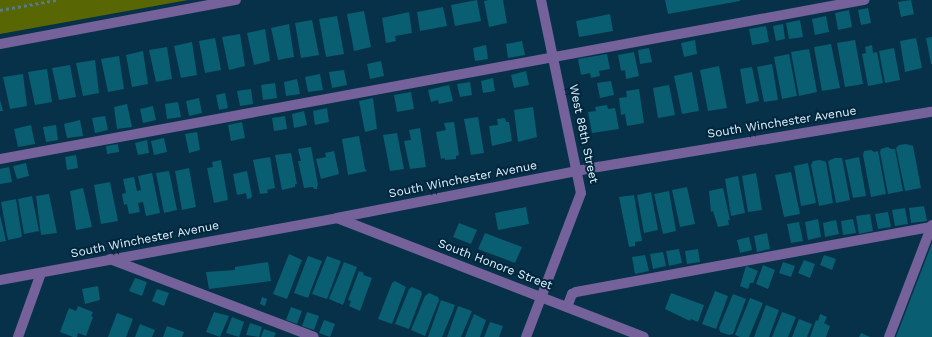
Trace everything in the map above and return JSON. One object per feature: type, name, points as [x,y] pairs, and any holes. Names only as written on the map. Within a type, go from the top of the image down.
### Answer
[{"type":"street","points":[[0,44],[236,0]]},
{"type":"street","name":"West 88th Street","points":[[526,337],[581,193],[541,0]]},
{"type":"street","points":[[0,159],[864,0]]},
{"type":"street","name":"South Winchester Avenue","points":[[0,280],[337,218],[577,171],[932,112]]},
{"type":"street","name":"South Honore Street","points":[[337,218],[644,337]]},
{"type":"street","points":[[567,307],[572,294],[576,292],[932,226]]},
{"type":"street","points":[[889,337],[932,226]]},
{"type":"street","points":[[110,259],[314,337]]},
{"type":"street","points":[[18,337],[42,273]]},
{"type":"path","points":[[0,10],[56,0]]},
{"type":"green space","points":[[0,0],[188,0],[0,34]]},
{"type":"building","points":[[477,0],[481,21],[455,26],[451,5]]},
{"type":"building","points":[[503,0],[507,23],[489,27],[484,1]]},
{"type":"building","points":[[665,0],[740,0],[740,1],[668,14]]},
{"type":"building","points":[[911,0],[914,14],[901,17],[898,2]]},
{"type":"building","points":[[443,7],[447,26],[420,31],[417,12]]},
{"type":"building","points":[[868,8],[871,23],[861,25],[858,10]]},
{"type":"building","points":[[849,10],[852,27],[838,30],[835,13]]},
{"type":"building","points":[[364,11],[371,47],[354,51],[347,14]]},
{"type":"building","points":[[409,12],[412,33],[395,36],[396,41],[386,43],[382,18]]},
{"type":"building","points":[[610,14],[613,31],[579,37],[576,21]]},
{"type":"building","points":[[337,16],[344,54],[326,57],[319,19]]},
{"type":"building","points":[[826,16],[829,32],[815,35],[812,19]]},
{"type":"building","points":[[312,20],[319,55],[301,58],[295,23]]},
{"type":"building","points":[[800,20],[803,37],[789,39],[786,23]]},
{"type":"building","points":[[289,24],[294,57],[278,60],[271,28]]},
{"type":"building","points":[[783,24],[785,39],[776,41],[773,26]]},
{"type":"building","points":[[766,26],[769,42],[752,45],[749,29]]},
{"type":"building","points":[[265,29],[270,61],[254,65],[247,33]]},
{"type":"building","points":[[240,34],[245,66],[229,70],[222,37]]},
{"type":"building","points":[[932,37],[932,64],[931,64],[926,38]]},
{"type":"building","points":[[215,38],[221,70],[205,73],[199,41]]},
{"type":"building","points":[[916,38],[922,68],[905,72],[900,41]]},
{"type":"building","points":[[695,40],[697,54],[684,57],[681,43]]},
{"type":"building","points":[[855,40],[863,84],[845,87],[837,43]]},
{"type":"building","points":[[522,41],[525,55],[508,58],[506,44]]},
{"type":"building","points":[[192,42],[197,75],[181,78],[174,46]]},
{"type":"building","points":[[831,44],[840,88],[822,91],[814,47]]},
{"type":"building","points":[[486,45],[488,59],[475,61],[473,48]]},
{"type":"building","points":[[872,45],[873,53],[877,52],[883,83],[868,86],[862,54],[866,53],[865,47]]},
{"type":"building","points":[[167,47],[172,79],[156,82],[149,50]]},
{"type":"building","points":[[649,48],[652,62],[640,64],[638,50]]},
{"type":"building","points":[[894,48],[900,80],[885,83],[879,51]]},
{"type":"building","points":[[809,49],[817,92],[799,96],[791,52]]},
{"type":"building","points":[[143,51],[148,84],[132,87],[126,55]]},
{"type":"building","points":[[634,52],[639,76],[626,79],[625,70],[621,71],[618,55]]},
{"type":"building","points":[[607,54],[610,69],[599,71],[600,76],[591,78],[590,73],[581,75],[578,59]]},
{"type":"building","points":[[789,54],[797,96],[782,99],[774,57]]},
{"type":"building","points":[[119,56],[124,89],[108,92],[101,59]]},
{"type":"building","points":[[95,60],[99,93],[83,96],[76,63]]},
{"type":"building","points":[[381,61],[384,76],[370,79],[367,64]]},
{"type":"building","points":[[772,64],[778,100],[764,102],[757,67]]},
{"type":"building","points":[[70,65],[76,97],[59,100],[52,68]]},
{"type":"building","points":[[719,66],[727,108],[708,111],[700,70]]},
{"type":"building","points":[[752,67],[759,101],[746,104],[740,69]]},
{"type":"building","points":[[47,69],[52,102],[35,105],[28,72]]},
{"type":"building","points":[[344,70],[347,85],[332,88],[329,72]]},
{"type":"building","points":[[526,71],[529,85],[514,88],[511,75]]},
{"type":"building","points":[[692,72],[699,111],[682,114],[674,76]]},
{"type":"building","points":[[23,74],[27,106],[10,109],[3,77]]},
{"type":"building","points":[[320,74],[323,90],[308,92],[305,77]]},
{"type":"building","points":[[493,78],[495,91],[483,93],[481,81]]},
{"type":"building","points":[[297,79],[300,94],[286,96],[284,82]]},
{"type":"building","points":[[611,81],[614,95],[600,98],[597,83]]},
{"type":"building","points":[[470,82],[472,95],[460,97],[457,84]]},
{"type":"building","points":[[275,83],[277,98],[263,100],[261,85]]},
{"type":"building","points":[[449,85],[453,101],[439,104],[438,100],[431,102],[428,90]]},
{"type":"building","points":[[669,85],[675,115],[658,118],[653,88]]},
{"type":"building","points":[[251,89],[253,104],[240,106],[237,91]]},
{"type":"building","points":[[639,89],[644,123],[627,126],[625,114],[621,115],[619,98],[627,97],[626,91]]},
{"type":"building","points":[[411,92],[414,109],[397,112],[394,95]]},
{"type":"building","points":[[225,93],[228,108],[219,110],[216,95]]},
{"type":"building","points":[[199,98],[202,113],[189,116],[186,101]]},
{"type":"building","points":[[373,98],[377,129],[365,132],[359,101]]},
{"type":"building","points":[[0,100],[3,111],[0,111]]},
{"type":"building","points":[[178,102],[181,117],[167,119],[165,104]]},
{"type":"building","points":[[127,104],[132,127],[117,129],[114,107]]},
{"type":"building","points":[[607,105],[608,109],[615,108],[619,129],[592,133],[588,112],[596,111],[595,107]]},
{"type":"building","points":[[153,106],[156,120],[143,123],[140,109]]},
{"type":"building","points":[[533,107],[537,137],[518,142],[514,110]]},
{"type":"building","points":[[327,108],[329,122],[315,125],[313,111]]},
{"type":"building","points":[[304,111],[307,125],[294,128],[292,114]]},
{"type":"building","points":[[105,116],[108,130],[95,133],[92,118]]},
{"type":"building","points":[[285,116],[287,129],[274,131],[272,118]]},
{"type":"building","points":[[478,117],[484,153],[471,155],[464,119]]},
{"type":"building","points":[[505,118],[506,122],[509,122],[512,141],[492,146],[489,126],[498,125],[497,119]]},
{"type":"building","points":[[80,120],[83,136],[67,138],[64,124]]},
{"type":"building","points":[[242,122],[245,138],[231,141],[228,125]]},
{"type":"building","points":[[454,122],[459,155],[456,156],[456,159],[441,159],[436,132],[446,130],[444,123]]},
{"type":"building","points":[[31,125],[35,144],[18,147],[14,129]]},
{"type":"building","points":[[56,125],[58,140],[46,142],[43,127]]},
{"type":"building","points":[[420,128],[426,167],[410,169],[404,141],[411,140],[409,130]]},
{"type":"building","points":[[197,132],[200,150],[189,153],[185,134]]},
{"type":"building","points":[[397,133],[404,169],[390,171],[383,135]]},
{"type":"building","points":[[359,136],[365,169],[367,171],[348,175],[342,139]]},
{"type":"building","points":[[164,138],[167,152],[154,155],[151,141]]},
{"type":"building","points":[[147,140],[149,153],[138,155],[135,143]]},
{"type":"building","points":[[118,144],[119,152],[107,154],[106,146]]},
{"type":"building","points":[[906,144],[913,146],[921,188],[905,191],[896,148],[899,145]]},
{"type":"building","points":[[311,147],[318,185],[317,189],[314,189],[313,187],[304,188],[298,161],[301,161],[298,149]]},
{"type":"building","points":[[888,147],[895,149],[903,191],[888,194],[880,152],[881,149]]},
{"type":"building","points":[[871,150],[874,152],[878,151],[886,194],[871,197],[863,155],[864,151]]},
{"type":"building","points":[[334,151],[339,174],[321,179],[316,159],[326,157],[325,153]]},
{"type":"building","points":[[291,153],[297,184],[295,184],[295,187],[282,190],[275,155]]},
{"type":"building","points":[[76,155],[78,168],[67,170],[65,157]]},
{"type":"building","points":[[270,157],[275,188],[267,190],[268,193],[260,194],[253,160]]},
{"type":"building","points":[[859,157],[866,196],[853,198],[845,160]]},
{"type":"building","points":[[835,158],[842,158],[850,200],[836,203],[828,161]]},
{"type":"building","points":[[221,160],[228,200],[214,203],[207,168],[213,167],[212,162]]},
{"type":"building","points":[[820,160],[826,162],[833,203],[819,206],[811,165],[813,161]]},
{"type":"building","points":[[26,163],[29,176],[17,179],[13,166]]},
{"type":"building","points":[[808,163],[816,203],[801,206],[794,166]]},
{"type":"building","points":[[9,167],[12,182],[0,184],[0,169]]},
{"type":"building","points":[[189,168],[196,207],[182,210],[175,171]]},
{"type":"building","points":[[169,171],[177,210],[164,213],[156,173]]},
{"type":"building","points":[[247,171],[252,196],[251,198],[247,199],[246,193],[237,195],[233,174]]},
{"type":"building","points":[[791,172],[800,214],[784,217],[775,175]]},
{"type":"building","points":[[152,173],[160,213],[146,216],[143,202],[138,203],[140,212],[129,214],[127,204],[124,205],[122,194],[126,193],[123,179],[134,177],[137,191],[141,190],[138,176]]},
{"type":"building","points":[[756,173],[762,210],[748,212],[742,176]]},
{"type":"building","points":[[738,176],[745,213],[731,216],[725,179]]},
{"type":"building","points":[[110,182],[118,221],[101,224],[94,185]]},
{"type":"building","points":[[687,187],[695,224],[680,227],[672,190]]},
{"type":"building","points":[[83,188],[92,227],[76,230],[70,191]]},
{"type":"building","points":[[723,188],[730,220],[728,220],[729,225],[718,227],[713,211],[711,212],[709,191]]},
{"type":"building","points":[[669,191],[676,231],[663,234],[654,194]]},
{"type":"building","points":[[651,192],[658,230],[644,233],[637,195]]},
{"type":"building","points":[[49,194],[57,233],[41,235],[36,196]]},
{"type":"building","points":[[634,195],[642,241],[635,242],[635,246],[629,247],[619,197]]},
{"type":"building","points":[[32,196],[39,231],[24,234],[18,199]]},
{"type":"building","points":[[16,199],[22,237],[8,240],[1,202]]},
{"type":"building","points":[[924,206],[927,221],[911,223],[909,208]]},
{"type":"building","points":[[526,207],[529,224],[498,230],[495,213]]},
{"type":"building","points":[[905,208],[908,224],[895,226],[892,210]]},
{"type":"building","points":[[888,212],[891,227],[878,229],[875,214]]},
{"type":"building","points":[[870,214],[873,231],[859,234],[856,216]]},
{"type":"building","points":[[0,215],[6,241],[0,242]]},
{"type":"building","points":[[818,219],[821,237],[808,240],[805,222]]},
{"type":"building","points":[[853,219],[856,233],[843,235],[841,221]]},
{"type":"building","points":[[836,220],[839,234],[825,237],[823,223]]},
{"type":"building","points":[[799,222],[803,241],[791,243],[787,224]]},
{"type":"building","points":[[459,223],[477,230],[471,244],[453,237]]},
{"type":"building","points":[[485,233],[522,247],[515,263],[478,249]]},
{"type":"building","points":[[767,233],[770,249],[757,252],[754,236]]},
{"type":"building","points":[[749,237],[752,250],[740,253],[737,240]]},
{"type":"building","points":[[932,243],[932,337],[896,337]]},
{"type":"building","points":[[679,249],[682,263],[669,266],[666,251]]},
{"type":"building","points":[[698,249],[700,262],[687,264],[685,251]]},
{"type":"building","points":[[663,252],[666,266],[653,269],[650,254]]},
{"type":"building","points":[[289,254],[302,260],[287,299],[273,294]]},
{"type":"building","points":[[645,255],[649,271],[635,274],[632,257]]},
{"type":"building","points":[[824,255],[836,259],[832,270],[820,265]]},
{"type":"building","points":[[308,256],[322,261],[308,298],[294,293]]},
{"type":"building","points":[[327,256],[341,261],[327,299],[312,294]]},
{"type":"building","points":[[804,260],[815,264],[810,278],[798,273]]},
{"type":"building","points":[[268,262],[271,281],[209,289],[206,272],[235,270],[235,267]]},
{"type":"building","points":[[344,262],[357,267],[343,305],[329,299]]},
{"type":"building","points":[[783,262],[795,266],[791,277],[779,273]]},
{"type":"building","points":[[763,265],[775,270],[768,289],[756,284]]},
{"type":"building","points":[[746,266],[758,271],[753,283],[750,283],[748,289],[740,286]]},
{"type":"building","points":[[359,271],[364,273],[363,275],[372,278],[360,311],[349,306],[351,301],[348,300]]},
{"type":"building","points":[[135,278],[147,282],[142,296],[129,291]]},
{"type":"building","points":[[395,281],[406,287],[392,324],[378,319],[392,283]]},
{"type":"building","points":[[98,286],[100,300],[85,304],[82,289]]},
{"type":"building","points":[[412,287],[421,291],[422,294],[409,329],[395,324],[409,289]]},
{"type":"building","points":[[157,289],[169,293],[164,306],[152,301]]},
{"type":"building","points":[[715,291],[728,296],[716,329],[702,324]]},
{"type":"building","points":[[429,293],[438,297],[439,300],[425,336],[411,330],[425,296]]},
{"type":"building","points":[[671,293],[704,305],[698,322],[691,319],[690,321],[665,309]]},
{"type":"building","points":[[733,294],[746,299],[733,334],[729,335],[720,332],[719,328]]},
{"type":"building","points":[[262,297],[267,299],[265,306],[260,304]]},
{"type":"building","points":[[750,298],[763,303],[749,337],[740,337],[735,335]]},
{"type":"building","points":[[441,300],[455,305],[453,311],[442,337],[428,337]]},
{"type":"building","points":[[766,305],[779,310],[769,337],[754,337]]},
{"type":"building","points":[[78,306],[93,312],[91,316],[93,317],[86,336],[78,333],[77,337],[73,337],[60,332],[69,308],[76,311]]},
{"type":"building","points":[[458,306],[472,311],[461,337],[447,337]]},
{"type":"building","points":[[291,307],[302,311],[297,324],[286,320]]},
{"type":"building","points":[[214,312],[229,316],[220,337],[206,332]]},
{"type":"building","points":[[307,312],[319,316],[314,330],[302,326]]},
{"type":"building","points":[[782,312],[796,317],[788,337],[772,337]]},
{"type":"building","points":[[117,313],[133,319],[126,337],[108,337]]},
{"type":"building","points":[[474,314],[486,320],[480,337],[465,337]]},
{"type":"building","points":[[820,314],[827,317],[824,323],[830,326],[826,337],[810,337],[816,320],[818,321]]},
{"type":"building","points":[[232,317],[244,322],[239,337],[226,333]]},
{"type":"building","points":[[799,319],[812,324],[807,337],[792,337]]},
{"type":"building","points":[[324,320],[335,324],[330,337],[319,333]]},
{"type":"building","points":[[490,322],[503,326],[499,337],[484,337]]},
{"type":"building","points":[[250,323],[262,327],[259,337],[246,335]]},
{"type":"building","points":[[140,324],[155,330],[152,337],[135,337]]},
{"type":"building","points":[[167,326],[184,332],[182,337],[163,337]]},
{"type":"building","points":[[264,329],[276,333],[274,337],[261,337]]},
{"type":"building","points":[[861,333],[870,337],[859,337]]}]
